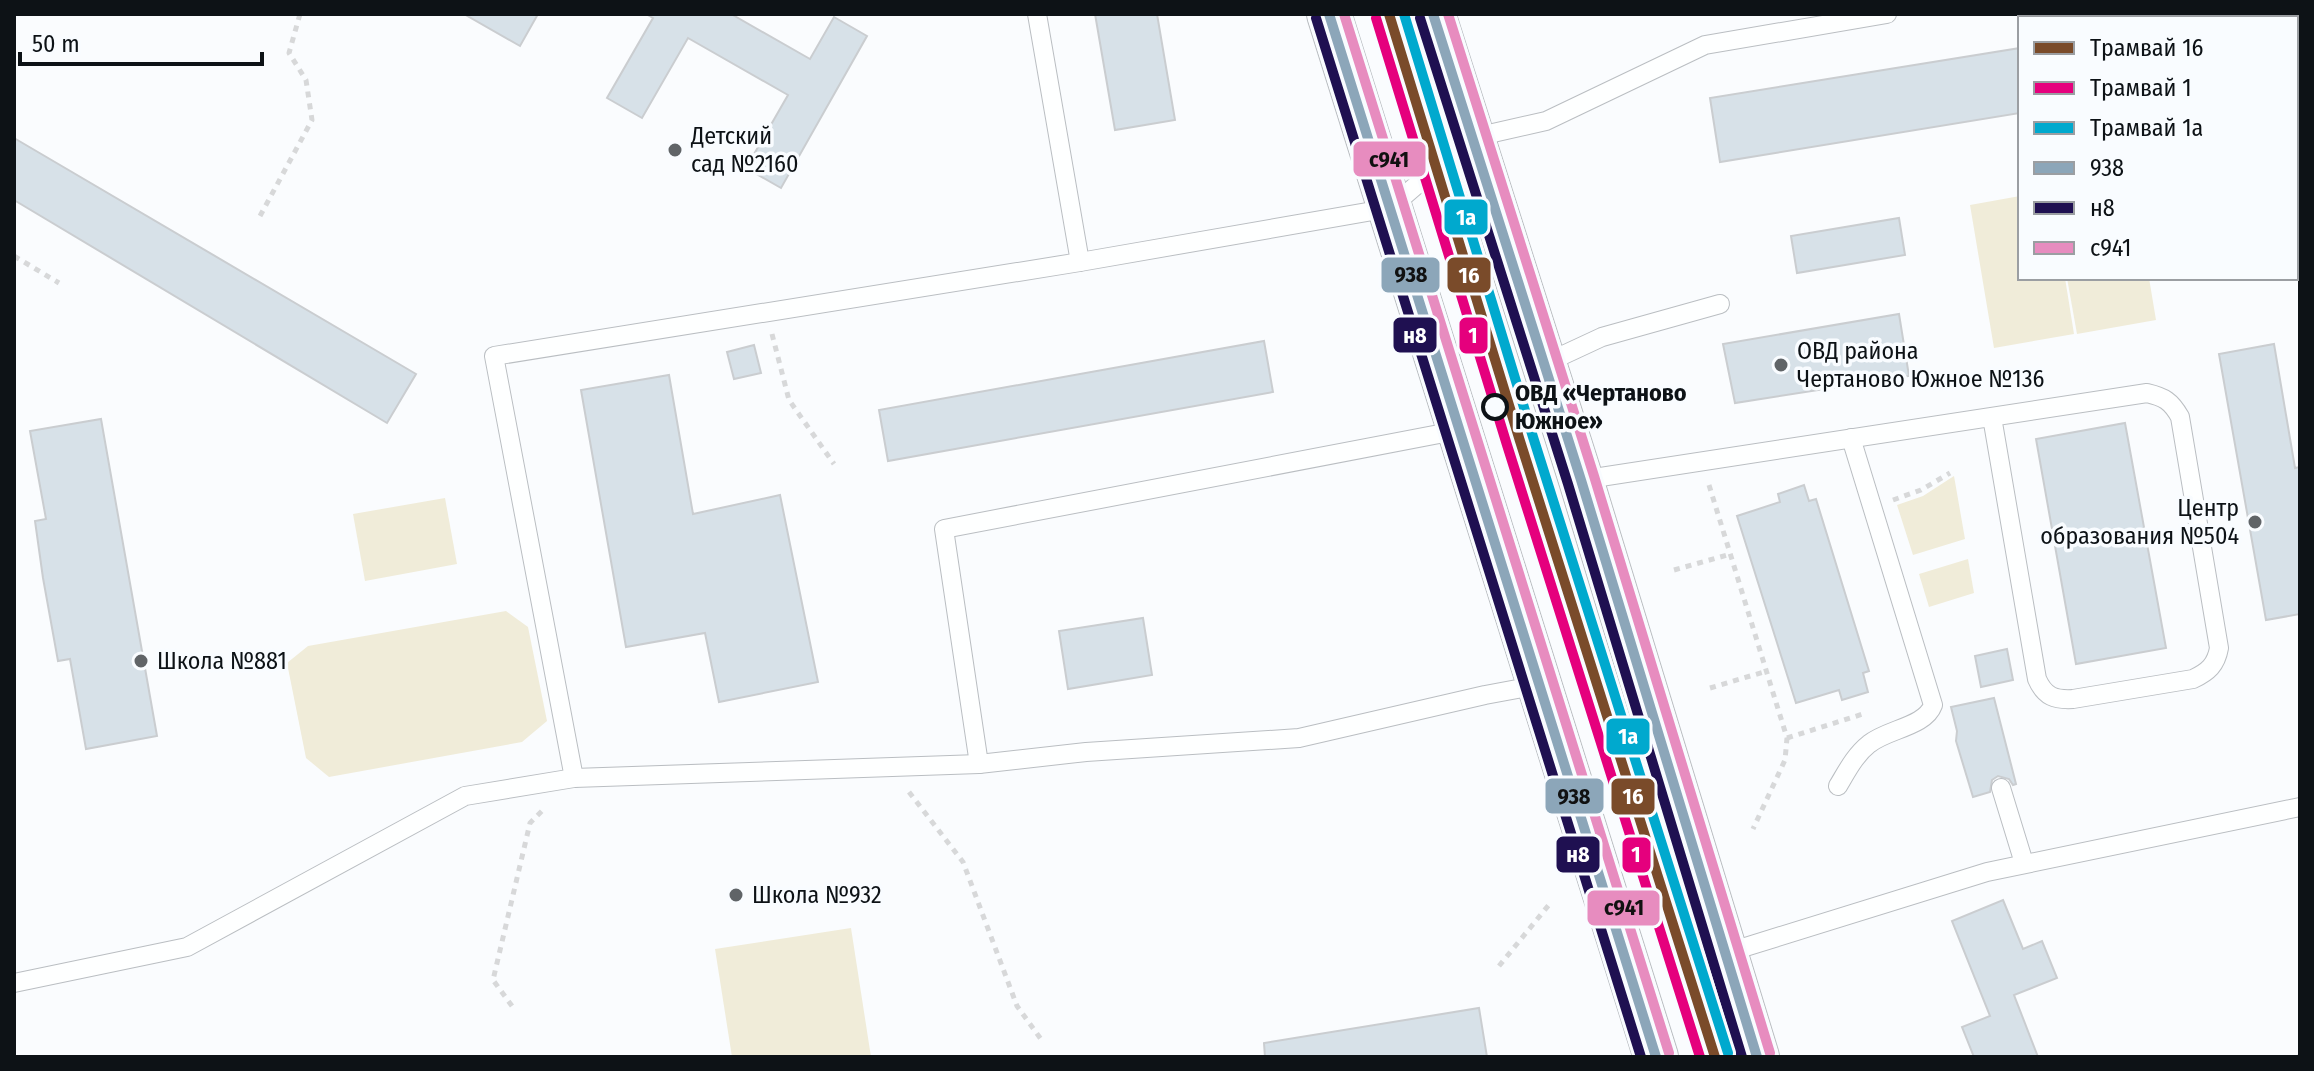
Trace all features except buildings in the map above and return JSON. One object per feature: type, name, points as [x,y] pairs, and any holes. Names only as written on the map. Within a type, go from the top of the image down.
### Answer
[{"type":"main road","points":[[1329,14],[1657,1056]]},
{"type":"main road","points":[[1433,14],[1581,480],[1725,954],[1751,1052]]},
{"type":"lane","points":[[1037,14],[1080,262]]},
{"type":"lane","points":[[574,778],[494,356],[1080,262],[1390,208],[1471,138],[1546,121],[1705,45],[1887,14]]},
{"type":"lane","points":[[1544,364],[1602,337],[1720,304]]},
{"type":"lane","points":[[1581,480],[2147,393],[2162,396],[2173,404],[2180,417],[2219,648],[2217,658],[2204,674],[2193,679],[2073,699],[2058,700],[2042,690],[2037,679],[1992,417]]},
{"type":"lane","points":[[979,764],[944,529],[1460,430]]},
{"type":"lane","points":[[1838,786],[1868,744],[1887,732],[1928,716],[1933,705],[1851,438]]},
{"type":"lane","points":[[14,983],[187,947],[465,796],[574,778],[979,764],[1086,752],[1299,738],[1539,685]]},
{"type":"lane","points":[[2001,788],[2024,863]]},
{"type":"lane","points":[[1725,954],[1952,882],[2024,863],[2300,807]]},
{"type":"path","points":[[260,216],[312,120],[306,80],[289,53],[300,14]]},
{"type":"path","points":[[14,256],[59,283]]},
{"type":"path","points":[[766,311],[789,400],[834,464]]},
{"type":"path","points":[[1702,461],[1787,738],[1785,760],[1753,829]]},
{"type":"path","points":[[1873,506],[1910,495],[1950,473]]},
{"type":"path","points":[[1674,570],[1731,554]]},
{"type":"path","points":[[1710,688],[1767,671]]},
{"type":"path","points":[[1787,738],[1855,717]]},
{"type":"path","points":[[891,767],[963,862],[1017,1006],[1043,1042]]},
{"type":"path","points":[[512,1006],[493,980],[530,823],[574,778]]},
{"type":"path","points":[[1499,966],[1552,901]]},
{"type":"shaded area","points":[[2018,196],[2018,280],[2065,280],[2074,334],[1994,348],[1970,205]]},
{"type":"shaded area","points":[[2067,280],[2149,280],[2156,320],[2077,334]]},
{"type":"shaded area","points":[[1954,476],[1965,539],[1913,555],[1897,505],[1923,496]]},
{"type":"shaded area","points":[[445,498],[457,564],[365,581],[353,514]]},
{"type":"shaded area","points":[[1968,559],[1974,593],[1929,607],[1919,574]]},
{"type":"shaded area","points":[[506,611],[528,627],[547,721],[522,742],[329,777],[306,758],[287,663],[308,646]]},
{"type":"shaded area","points":[[851,928],[871,1057],[732,1057],[715,949]]},
{"type":"tram line","name":"16","points":[[1389,14],[1715,1057]]},
{"type":"tram line","name":"1а","points":[[1404,14],[1533,437],[1728,1053]]},
{"type":"tram line","name":"1","points":[[1376,18],[1700,1057]]},
{"type":"transit line","name":"938","points":[[1329,14],[1656,1057]]},
{"type":"transit line","name":"с941","points":[[1344,14],[1669,1053]]},
{"type":"transit line","name":"938","points":[[1433,14],[1581,480],[1757,1057]]},
{"type":"transit line","name":"с941","points":[[1448,14],[1594,476],[1770,1053]]},
{"type":"transit line","name":"н8","points":[[1316,18],[1641,1057]]},
{"type":"transit line","name":"н8","points":[[1420,18],[1568,484],[1742,1057]]},
{"type":"place","name":"Детский сад №2160","points":[[675,150]]},
{"type":"place","name":"ОВД района Чертаново Южное №136","points":[[1781,365]]},
{"type":"place","name":"ОВД «Чертаново Южное»","points":[[1495,407]]},
{"type":"place","name":"Центр образования №504","points":[[2255,522]]},
{"type":"place","name":"Школа №881","points":[[141,661]]},
{"type":"place","name":"Школа №932","points":[[736,895]]}]
